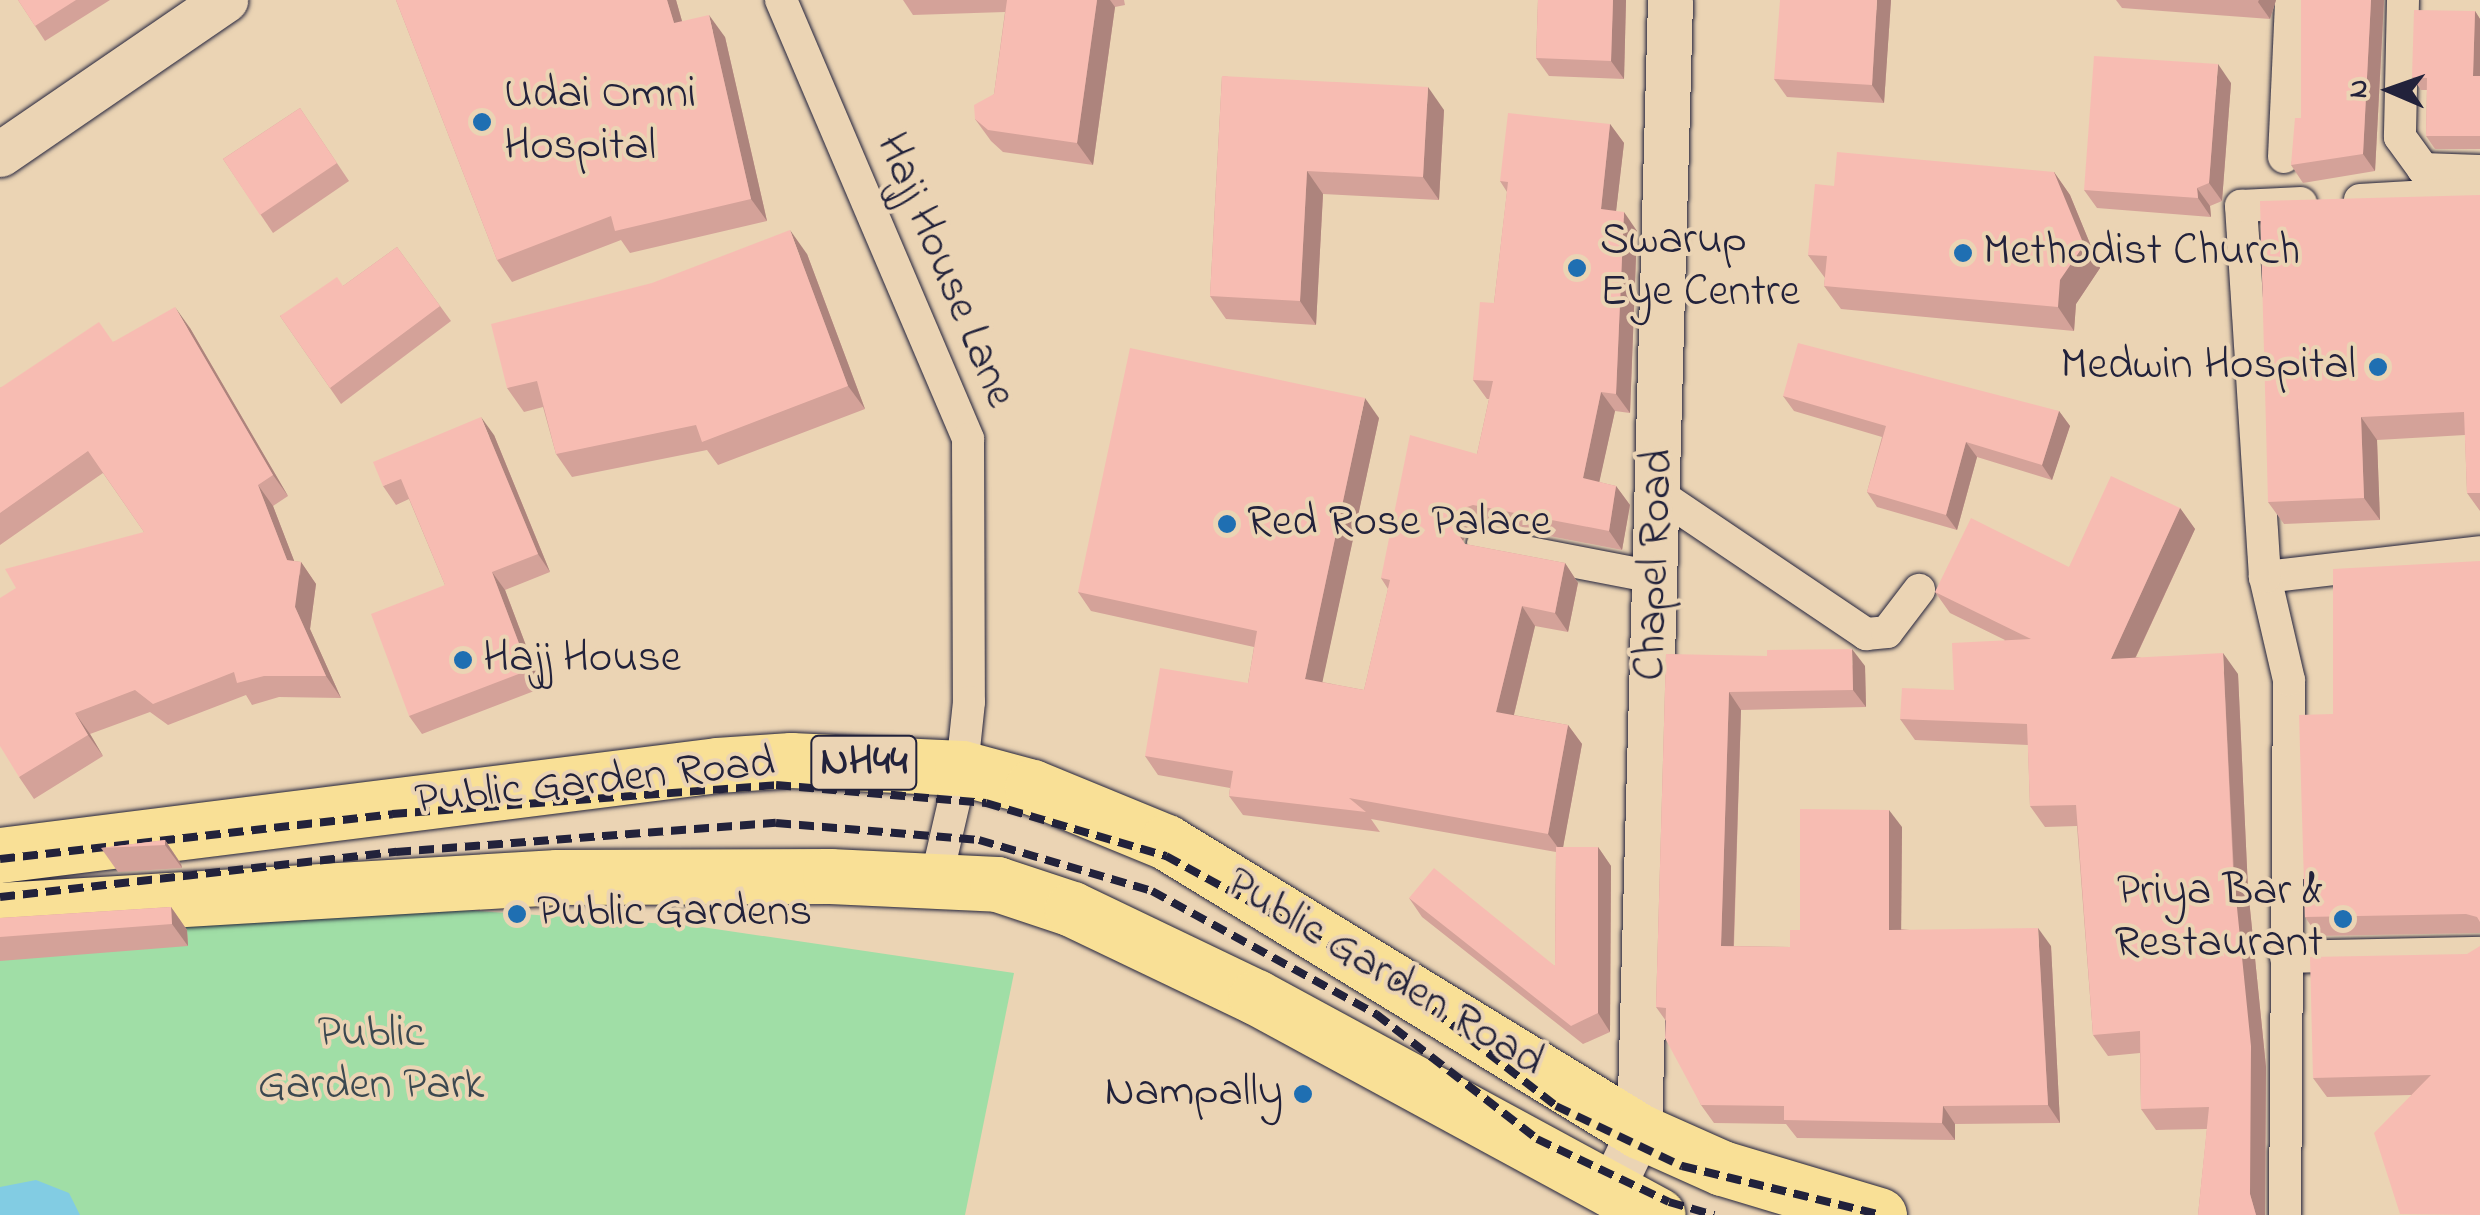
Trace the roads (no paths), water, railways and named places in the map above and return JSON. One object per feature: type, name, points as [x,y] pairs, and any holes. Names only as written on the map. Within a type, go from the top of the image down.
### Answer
[{"type":"highway","name":"Public Garden Road","points":[[0,854],[717,766],[791,760],[962,768],[1032,787],[1166,842],[1639,1131]]},
{"type":"highway","points":[[0,910],[557,877],[936,880],[997,884],[1072,909],[1256,997],[1634,1204]]},
{"type":"highway","name":"NH44","points":[[1639,1131],[1722,1168],[1879,1215]]},
{"type":"main road","points":[[0,154],[225,0]]},
{"type":"main road","name":"Chapel Road","points":[[1639,1131],[1654,578],[1660,495],[1670,0]]},
{"type":"main road","points":[[1634,1204],[1639,1131]]},
{"type":"street","name":"Hajj House Lane","points":[[781,0],[968,440],[968,702],[962,768],[936,880]]},
{"type":"street","points":[[2284,157],[2291,0]]},
{"type":"street","points":[[2403,0],[2400,137],[2423,169],[2480,171]]},
{"type":"street","points":[[2285,1215],[2290,680],[2265,577],[2241,206],[2480,193]]},
{"type":"street","points":[[1660,495],[1866,634],[1886,632],[1918,590]]},
{"type":"street","points":[[1483,544],[1654,578]]},
{"type":"street","points":[[2265,577],[2480,552]]},
{"type":"street","points":[[2286,958],[2480,952]]},
{"type":"water","points":[[36,1180],[69,1193],[80,1215],[0,1215],[0,1187]]},
{"type":"railway","points":[[0,859],[392,814],[776,785],[986,803],[1166,856],[1397,982],[1556,1106],[1682,1166],[1881,1215]]},
{"type":"railway","points":[[0,897],[396,852],[776,823],[979,840],[1152,891],[1376,1014],[1537,1139],[1669,1202],[1714,1215]]},
{"type":"place","name":"Udai Omni Hospital","points":[[482,122]]},
{"type":"place","name":"Methodist Church","points":[[1963,253]]},
{"type":"place","name":"Swarup Eye Centre","points":[[1577,268]]},
{"type":"place","name":"Medwin Hospital","points":[[2378,367]]},
{"type":"place","name":"Red Rose Palace","points":[[1227,524]]},
{"type":"place","name":"Hajj House","points":[[463,660]]},
{"type":"place","name":"Public Gardens","points":[[517,914]]},
{"type":"place","name":"Priya Bar & Restaurant","points":[[2343,919]]},
{"type":"place","name":"Nampally","points":[[1303,1094]]},
{"type":"park label","name":"Public Garden Park","points":[[371,1061]]}]
